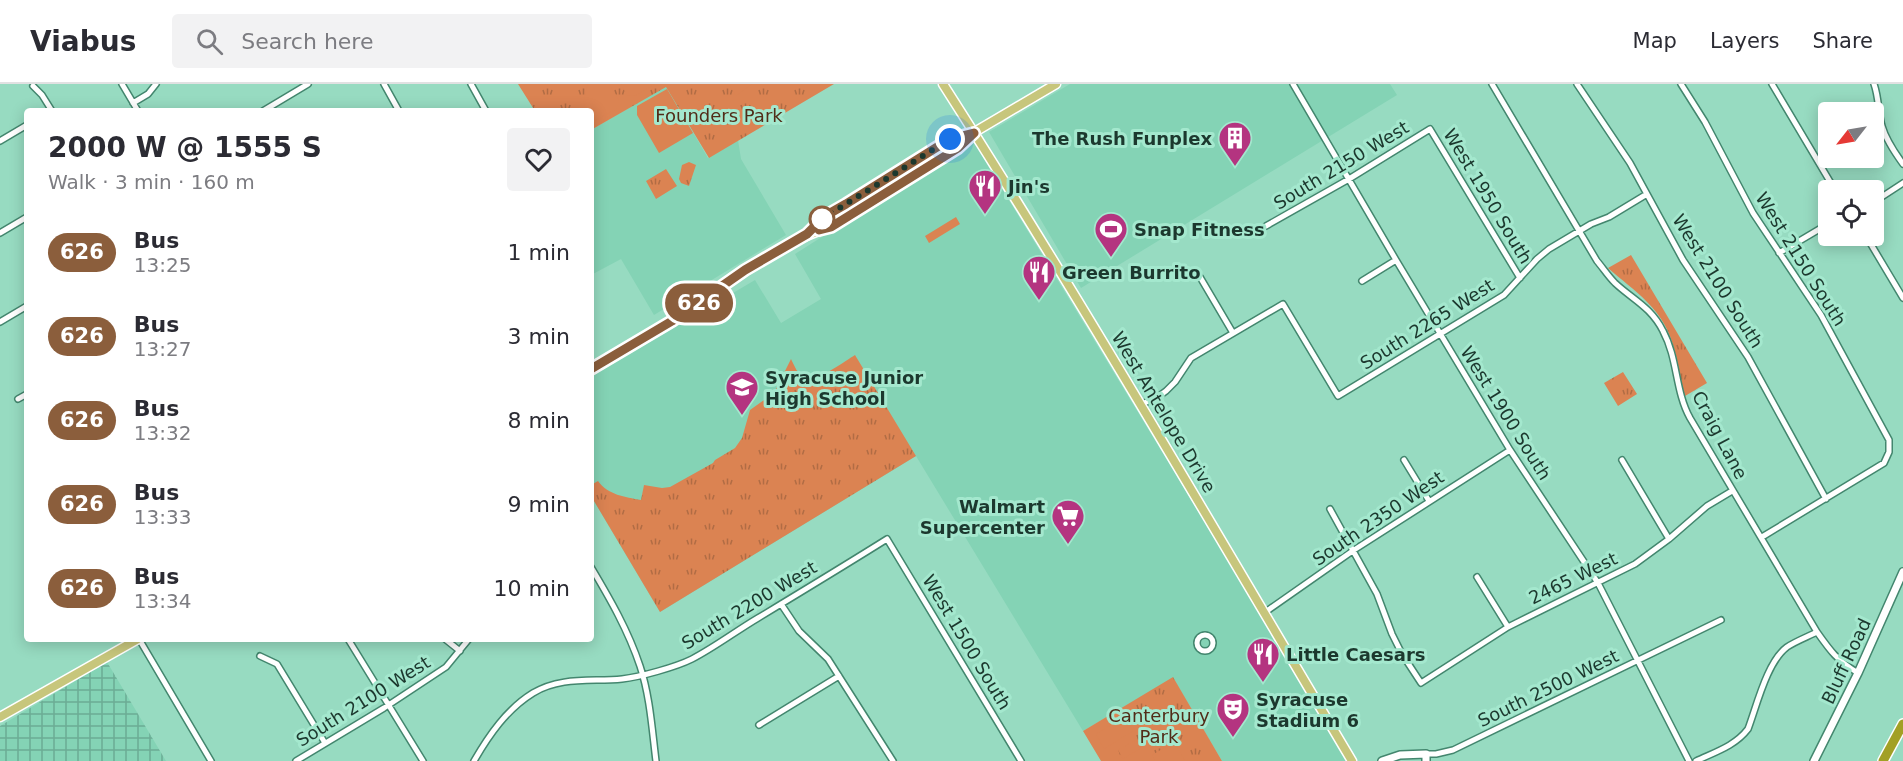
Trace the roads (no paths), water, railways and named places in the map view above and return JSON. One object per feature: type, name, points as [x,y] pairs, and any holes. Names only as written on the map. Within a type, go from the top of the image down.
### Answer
[{"type":"highway","points":[[1883,761],[1903,724]]},
{"type":"main road","name":"West Antelope Drive","points":[[943,84],[1142,404],[1352,761]]},
{"type":"main road","points":[[594,367],[672,321],[745,270],[807,234],[825,216],[950,139],[974,133],[1056,84]]},
{"type":"main road","points":[[0,717],[134,642]]},
{"type":"street","points":[[122,84],[136,108]]},
{"type":"street","points":[[134,103],[148,94],[156,84]]},
{"type":"street","points":[[268,108],[308,84]]},
{"type":"street","points":[[384,84],[397,108]]},
{"type":"street","points":[[471,84],[484,108]]},
{"type":"street","name":"West 1900 South","points":[[1293,84],[1439,334],[1510,450],[1598,583],[1689,761]]},
{"type":"street","name":"Craig Lane","points":[[1492,84],[1597,261],[1614,282],[1648,309],[1662,328],[1673,355],[1685,410],[1817,632],[1840,662],[1858,673]]},
{"type":"street","name":"West 2100 South","points":[[1577,84],[1630,163],[1683,260],[1748,357],[1826,499]]},
{"type":"street","name":"West 2150 South","points":[[1682,84],[1705,122],[1753,213],[1821,315],[1889,440],[1889,452],[1884,463],[1826,499]]},
{"type":"street","points":[[1773,84],[1829,180]]},
{"type":"street","points":[[1874,84],[1882,127],[1889,143],[1903,164]]},
{"type":"street","points":[[33,86],[42,95],[49,108]]},
{"type":"street","points":[[0,141],[24,127]]},
{"type":"street","name":"South 2150 West","points":[[1266,226],[1430,129]]},
{"type":"street","name":"West 1950 South","points":[[1430,129],[1520,278]]},
{"type":"street","points":[[1884,195],[1903,183]]},
{"type":"street","name":"South 2265 West","points":[[1233,333],[1283,304],[1338,396],[1504,295],[1543,254],[1591,224],[1609,217],[1647,194]]},
{"type":"street","points":[[0,232],[24,219]]},
{"type":"street","points":[[1779,253],[1818,230]]},
{"type":"street","points":[[1872,246],[1903,298]]},
{"type":"street","points":[[1362,281],[1396,260]]},
{"type":"street","points":[[1142,404],[1166,391],[1191,358],[1233,333],[1200,277]]},
{"type":"street","points":[[0,322],[24,308]]},
{"type":"street","points":[[18,399],[24,396]]},
{"type":"street","name":"South 2350 West","points":[[1264,613],[1354,550],[1510,450]]},
{"type":"street","points":[[1404,460],[1429,501]]},
{"type":"street","points":[[1622,460],[1669,539]]},
{"type":"street","name":"2465 West","points":[[1354,550],[1377,594],[1397,644],[1421,683],[1508,627],[1635,564],[1669,539],[1696,515],[1732,491]]},
{"type":"street","points":[[1762,537],[1826,499]]},
{"type":"street","points":[[1330,509],[1354,550]]},
{"type":"street","name":"South 2200 West","points":[[474,761],[486,740],[509,713],[535,691],[575,679],[621,679],[642,675],[691,660],[887,539]]},
{"type":"street","name":"West 1500 South","points":[[887,539],[1021,761]]},
{"type":"street","points":[[594,572],[618,613],[642,675],[649,706],[656,761]]},
{"type":"street","name":"Bluff Road","points":[[1814,761],[1858,673],[1903,572]]},
{"type":"street","points":[[1477,577],[1508,627]]},
{"type":"street","points":[[781,604],[799,631],[828,659],[893,761]]},
{"type":"street","name":"South 2500 West","points":[[1382,761],[1400,755],[1426,758],[1453,750],[1721,620]]},
{"type":"street","points":[[1696,761],[1733,744],[1742,737],[1748,729],[1771,668],[1778,656],[1786,648],[1817,632]]},
{"type":"street","points":[[141,642],[211,761]]},
{"type":"street","points":[[350,642],[423,761]]},
{"type":"street","points":[[449,642],[460,651]]},
{"type":"street","name":"South 2100 West","points":[[296,761],[447,667],[467,642]]},
{"type":"street","points":[[260,656],[277,664],[325,744]]},
{"type":"street","points":[[759,725],[839,676]]},
{"type":"place","name":"The Rush Funplex","points":[[1235,167]]},
{"type":"place","name":"Jin's","points":[[985,215]]},
{"type":"place","name":"Snap Fitness","points":[[1111,258]]},
{"type":"place","name":"Green Burrito","points":[[1039,301]]},
{"type":"place","name":"Syracuse Junior High School","points":[[742,416]]},
{"type":"place","name":"Walmart Supercenter","points":[[1068,545]]},
{"type":"place","name":"Little Caesars","points":[[1263,683]]},
{"type":"place","name":"Syracuse Stadium 6","points":[[1233,738]]},
{"type":"park label","name":"Founders Park","points":[[719,115]]},
{"type":"park label","name":"Canterbury Park","points":[[1159,725]]}]
